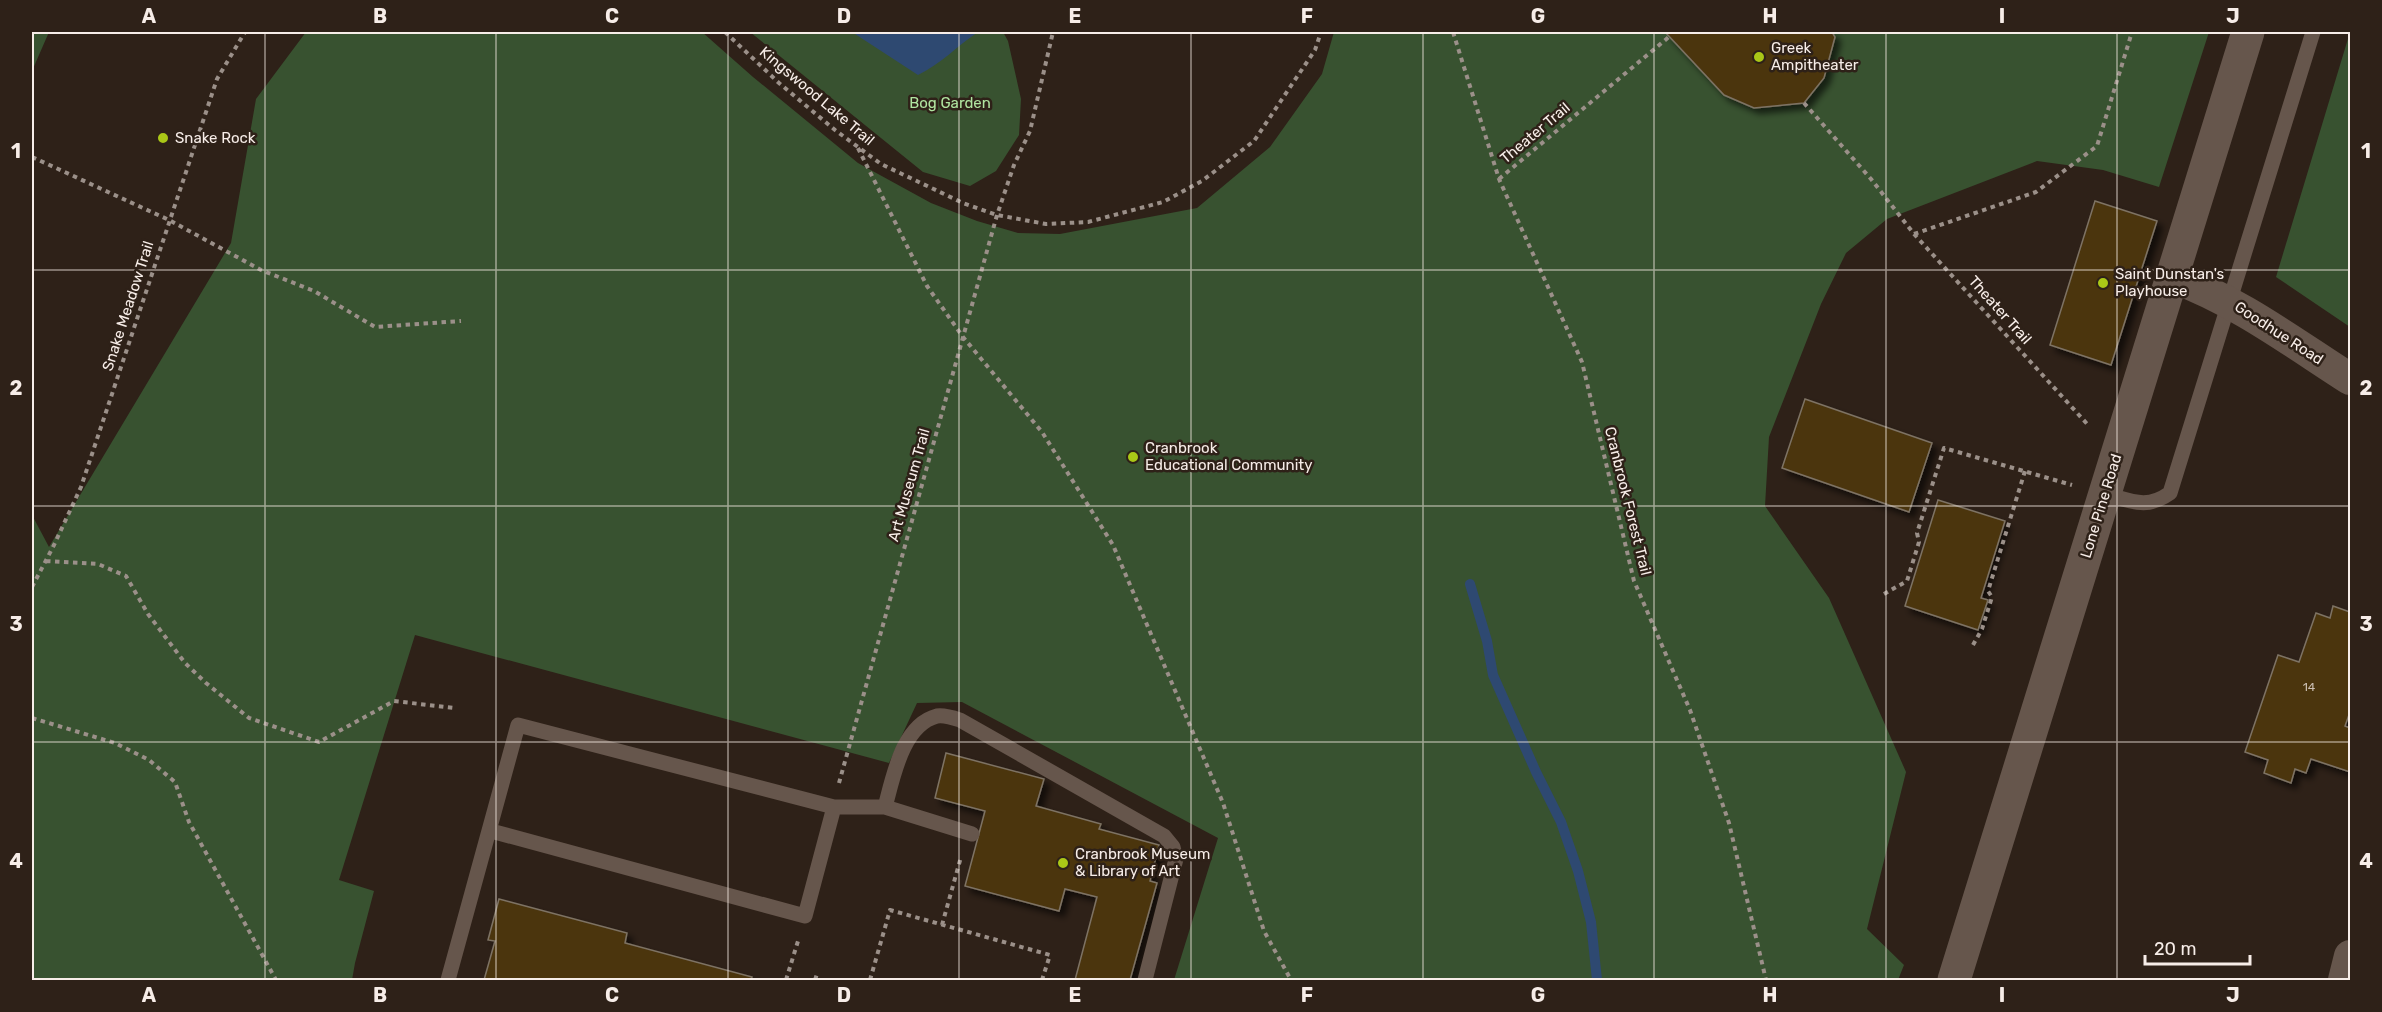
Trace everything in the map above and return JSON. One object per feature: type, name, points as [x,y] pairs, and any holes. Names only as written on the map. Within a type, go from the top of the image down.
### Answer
[{"type":"street","name":"Lone Pine Road","points":[[1954,981],[2248,32]]},
{"type":"street","name":"Goodhue Road","points":[[2172,277],[2229,301],[2350,379]]},
{"type":"street","points":[[2344,981],[2350,956]]},
{"type":"lane","points":[[2105,494],[2146,504],[2159,502],[2170,493],[2313,32]]},
{"type":"lane","points":[[885,807],[906,741],[925,722],[938,716],[960,720],[1164,836],[1173,847],[1176,860],[1145,981]]},
{"type":"lane","points":[[448,981],[491,831],[518,725],[834,807],[885,807],[970,833]]},
{"type":"lane","points":[[491,831],[805,916],[834,807]]},
{"type":"path","name":"Snake Meadow Trail","points":[[32,587],[81,488],[217,79],[245,32]]},
{"type":"path","name":"Kingswood Lake Trail","points":[[725,32],[779,83],[881,164],[963,203],[997,215]]},
{"type":"path","name":"Art Museum Trail","points":[[844,760],[997,215],[1014,165],[1030,131],[1053,32]]},
{"type":"path","points":[[997,215],[1046,224],[1088,222],[1163,202],[1202,181],[1254,141],[1315,50],[1321,32]]},
{"type":"path","name":"Cranbrook Forest Trail","points":[[1453,32],[1499,179],[1582,362],[1634,581],[1690,710],[1729,824],[1766,981]]},
{"type":"path","points":[[1914,234],[2036,192],[2097,146],[2132,32]]},
{"type":"path","name":"Theater Trail","points":[[1499,179],[1670,36]]},
{"type":"path","name":"Theater Trail","points":[[1804,103],[1871,179],[1914,234],[2088,425]]},
{"type":"path","points":[[858,148],[927,286],[963,337],[1042,432],[1113,545],[1223,803],[1264,931],[1291,981]]},
{"type":"path","points":[[32,157],[169,220],[261,270],[314,291],[375,327],[461,321]]},
{"type":"path","points":[[1884,594],[1907,581],[1919,542],[1917,533],[1944,448],[2074,485]]},
{"type":"path","points":[[1972,645],[1992,597],[1988,591],[2025,471]]},
{"type":"path","points":[[46,561],[98,564],[126,576],[148,614],[185,663],[249,718],[319,742],[394,701],[454,708]]},
{"type":"path","points":[[32,718],[115,743],[149,760],[175,782],[189,822],[276,981]]},
{"type":"path","points":[[942,925],[970,833]]},
{"type":"path","points":[[870,981],[890,910],[1050,956],[1042,981]]},
{"type":"path","points":[[786,981],[805,916]]},
{"type":"path","points":[[815,981],[817,974]]},
{"type":"green space","points":[[32,32],[49,32],[32,71]]},
{"type":"green space","name":"Cranbrook Educational Community","points":[[306,32],[702,32],[858,163],[931,203],[977,221],[1018,233],[1060,234],[1197,208],[1270,147],[1322,74],[1334,32],[2209,32],[2159,187],[2103,170],[2037,161],[1887,219],[1846,253],[1821,304],[1769,437],[1765,506],[1829,598],[1906,772],[1867,929],[1904,965],[1898,980],[1174,980],[1218,838],[962,702],[917,703],[889,763],[415,635],[339,880],[374,891],[352,980],[32,980],[32,515],[49,547],[231,243],[256,99]]},
{"type":"green space","name":"Bog Garden","points":[[750,32],[1003,32],[1008,41],[1021,99],[1019,135],[996,171],[970,186],[923,172]]},
{"type":"green space","points":[[2350,32],[2350,327],[2276,277]]},
{"type":"water","points":[[852,32],[978,32],[934,66],[918,75]]},
{"type":"building","name":"Greek Ampitheater","points":[[1665,32],[1832,32],[1835,37],[1824,78],[1804,103],[1754,108],[1724,95]]},
{"type":"building","name":"Saint Dunstan's Playhouse","points":[[2095,201],[2157,221],[2111,365],[2050,345]]},
{"type":"building","points":[[1805,399],[1932,443],[1909,512],[1782,468]]},
{"type":"building","points":[[1938,500],[2005,521],[1981,598],[1988,600],[1978,630],[1905,606]]},
{"type":"building","points":[[2333,606],[2350,612],[2350,712],[2345,726],[2350,728],[2350,772],[2311,759],[2306,773],[2295,769],[2291,783],[2264,773],[2268,760],[2245,752],[2278,655],[2299,662],[2316,613],[2330,618]]},
{"type":"building","name":"Cranbrook Museum & Library of Art","points":[[946,753],[1044,779],[1036,806],[1101,824],[1099,829],[1159,845],[1150,881],[1157,883],[1130,980],[1075,980],[1097,897],[1065,889],[1059,911],[965,886],[985,811],[935,798]]},
{"type":"building","points":[[499,899],[627,933],[625,943],[752,977],[751,980],[484,980],[495,941],[488,940]]},
{"type":"waterway","points":[[1470,584],[1487,641],[1493,675],[1561,822],[1578,871],[1591,922],[1597,980]]},
{"type":"place","name":"Greek Ampitheater","points":[[1759,57]]},
{"type":"place","name":"Snake Rock","points":[[163,138]]},
{"type":"place","name":"Saint Dunstan's Playhouse","points":[[2103,283]]},
{"type":"place","name":"Cranbrook Educational Community","points":[[1133,457]]},
{"type":"place","name":"Cranbrook Museum & Library of Art","points":[[1063,863]]}]
